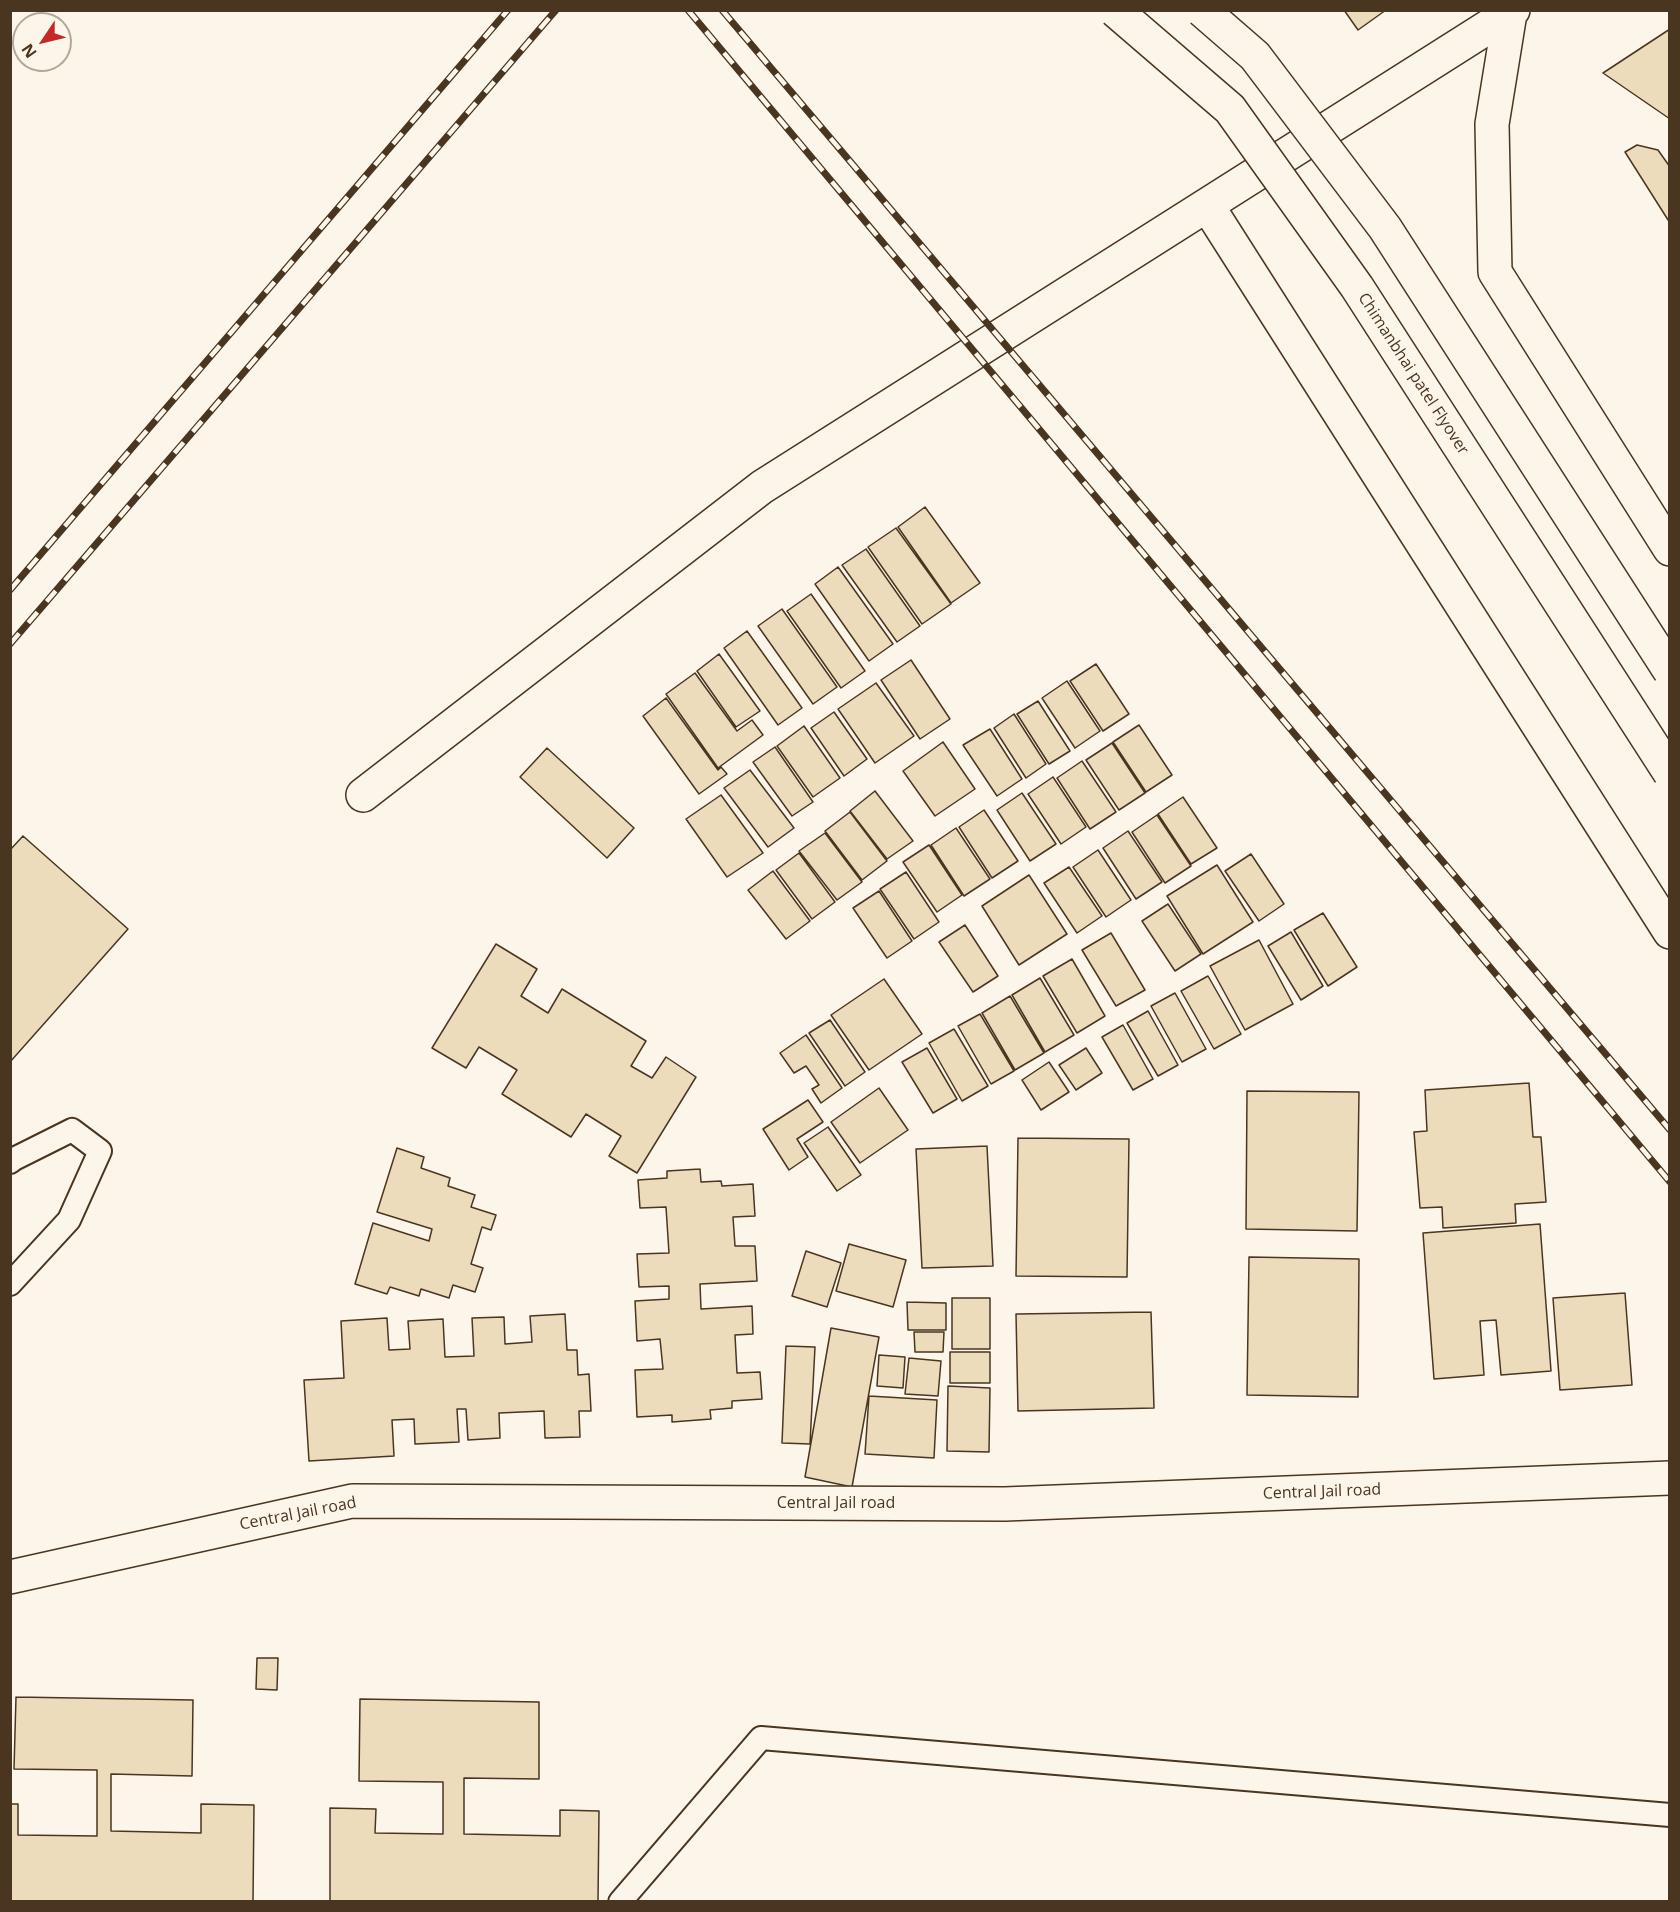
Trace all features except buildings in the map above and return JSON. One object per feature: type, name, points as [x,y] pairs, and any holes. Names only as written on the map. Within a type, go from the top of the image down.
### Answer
[{"type":"street","name":"Chimanbhai patel Flyover","points":[[1115,10],[1230,109],[1357,286],[1670,772]]},
{"type":"street","points":[[1202,10],[1255,56],[1385,228],[1670,671]]},
{"type":"street","points":[[363,795],[762,487],[1511,11]]},
{"type":"street","points":[[1511,11],[1492,124],[1495,272],[1670,549]]},
{"type":"street","points":[[1207,205],[1670,932]]},
{"type":"street","name":"Central Jail road","points":[[10,1577],[352,1501],[1005,1504],[1670,1478]]},
{"type":"lane","points":[[10,1162],[72,1130],[100,1150],[69,1220],[10,1284]]},
{"type":"lane","points":[[620,1902],[761,1738],[1670,1815]]},
{"type":"railway","points":[[10,590],[508,10]]},
{"type":"railway","points":[[10,644],[556,10]]},
{"type":"railway","points":[[688,10],[1670,1182]]},
{"type":"railway","points":[[722,10],[1670,1130]]}]
